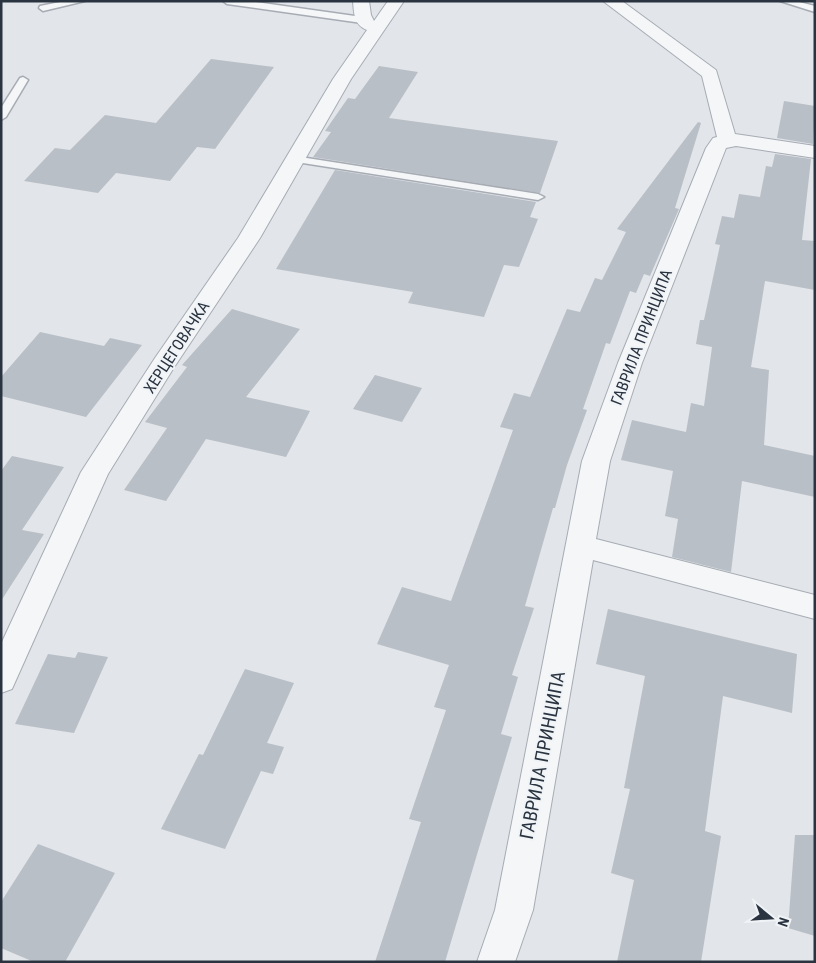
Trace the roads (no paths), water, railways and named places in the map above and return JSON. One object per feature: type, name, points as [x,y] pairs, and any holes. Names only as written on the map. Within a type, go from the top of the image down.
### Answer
[{"type":"street","points":[[361,1],[369,24]]},
{"type":"street","name":"ХЕРЦЕГОВАЧКА","points":[[1,679],[95,472],[164,364],[249,238],[342,79],[369,24],[396,1]]},
{"type":"street","points":[[611,1],[710,74],[727,140],[815,152]]},
{"type":"street","name":"ГАВРИЛА ПРИНЦИПА","points":[[496,962],[514,910],[596,461],[630,363],[716,148],[720,142],[727,140]]},
{"type":"street","points":[[581,546],[815,607]]},
{"type":"lane","points":[[43,8],[81,1]]},
{"type":"lane","points":[[227,1],[369,24]]},
{"type":"lane","points":[[784,1],[815,9]]},
{"type":"lane","points":[[1,117],[22,80]]},
{"type":"lane","points":[[294,160],[538,197]]}]
